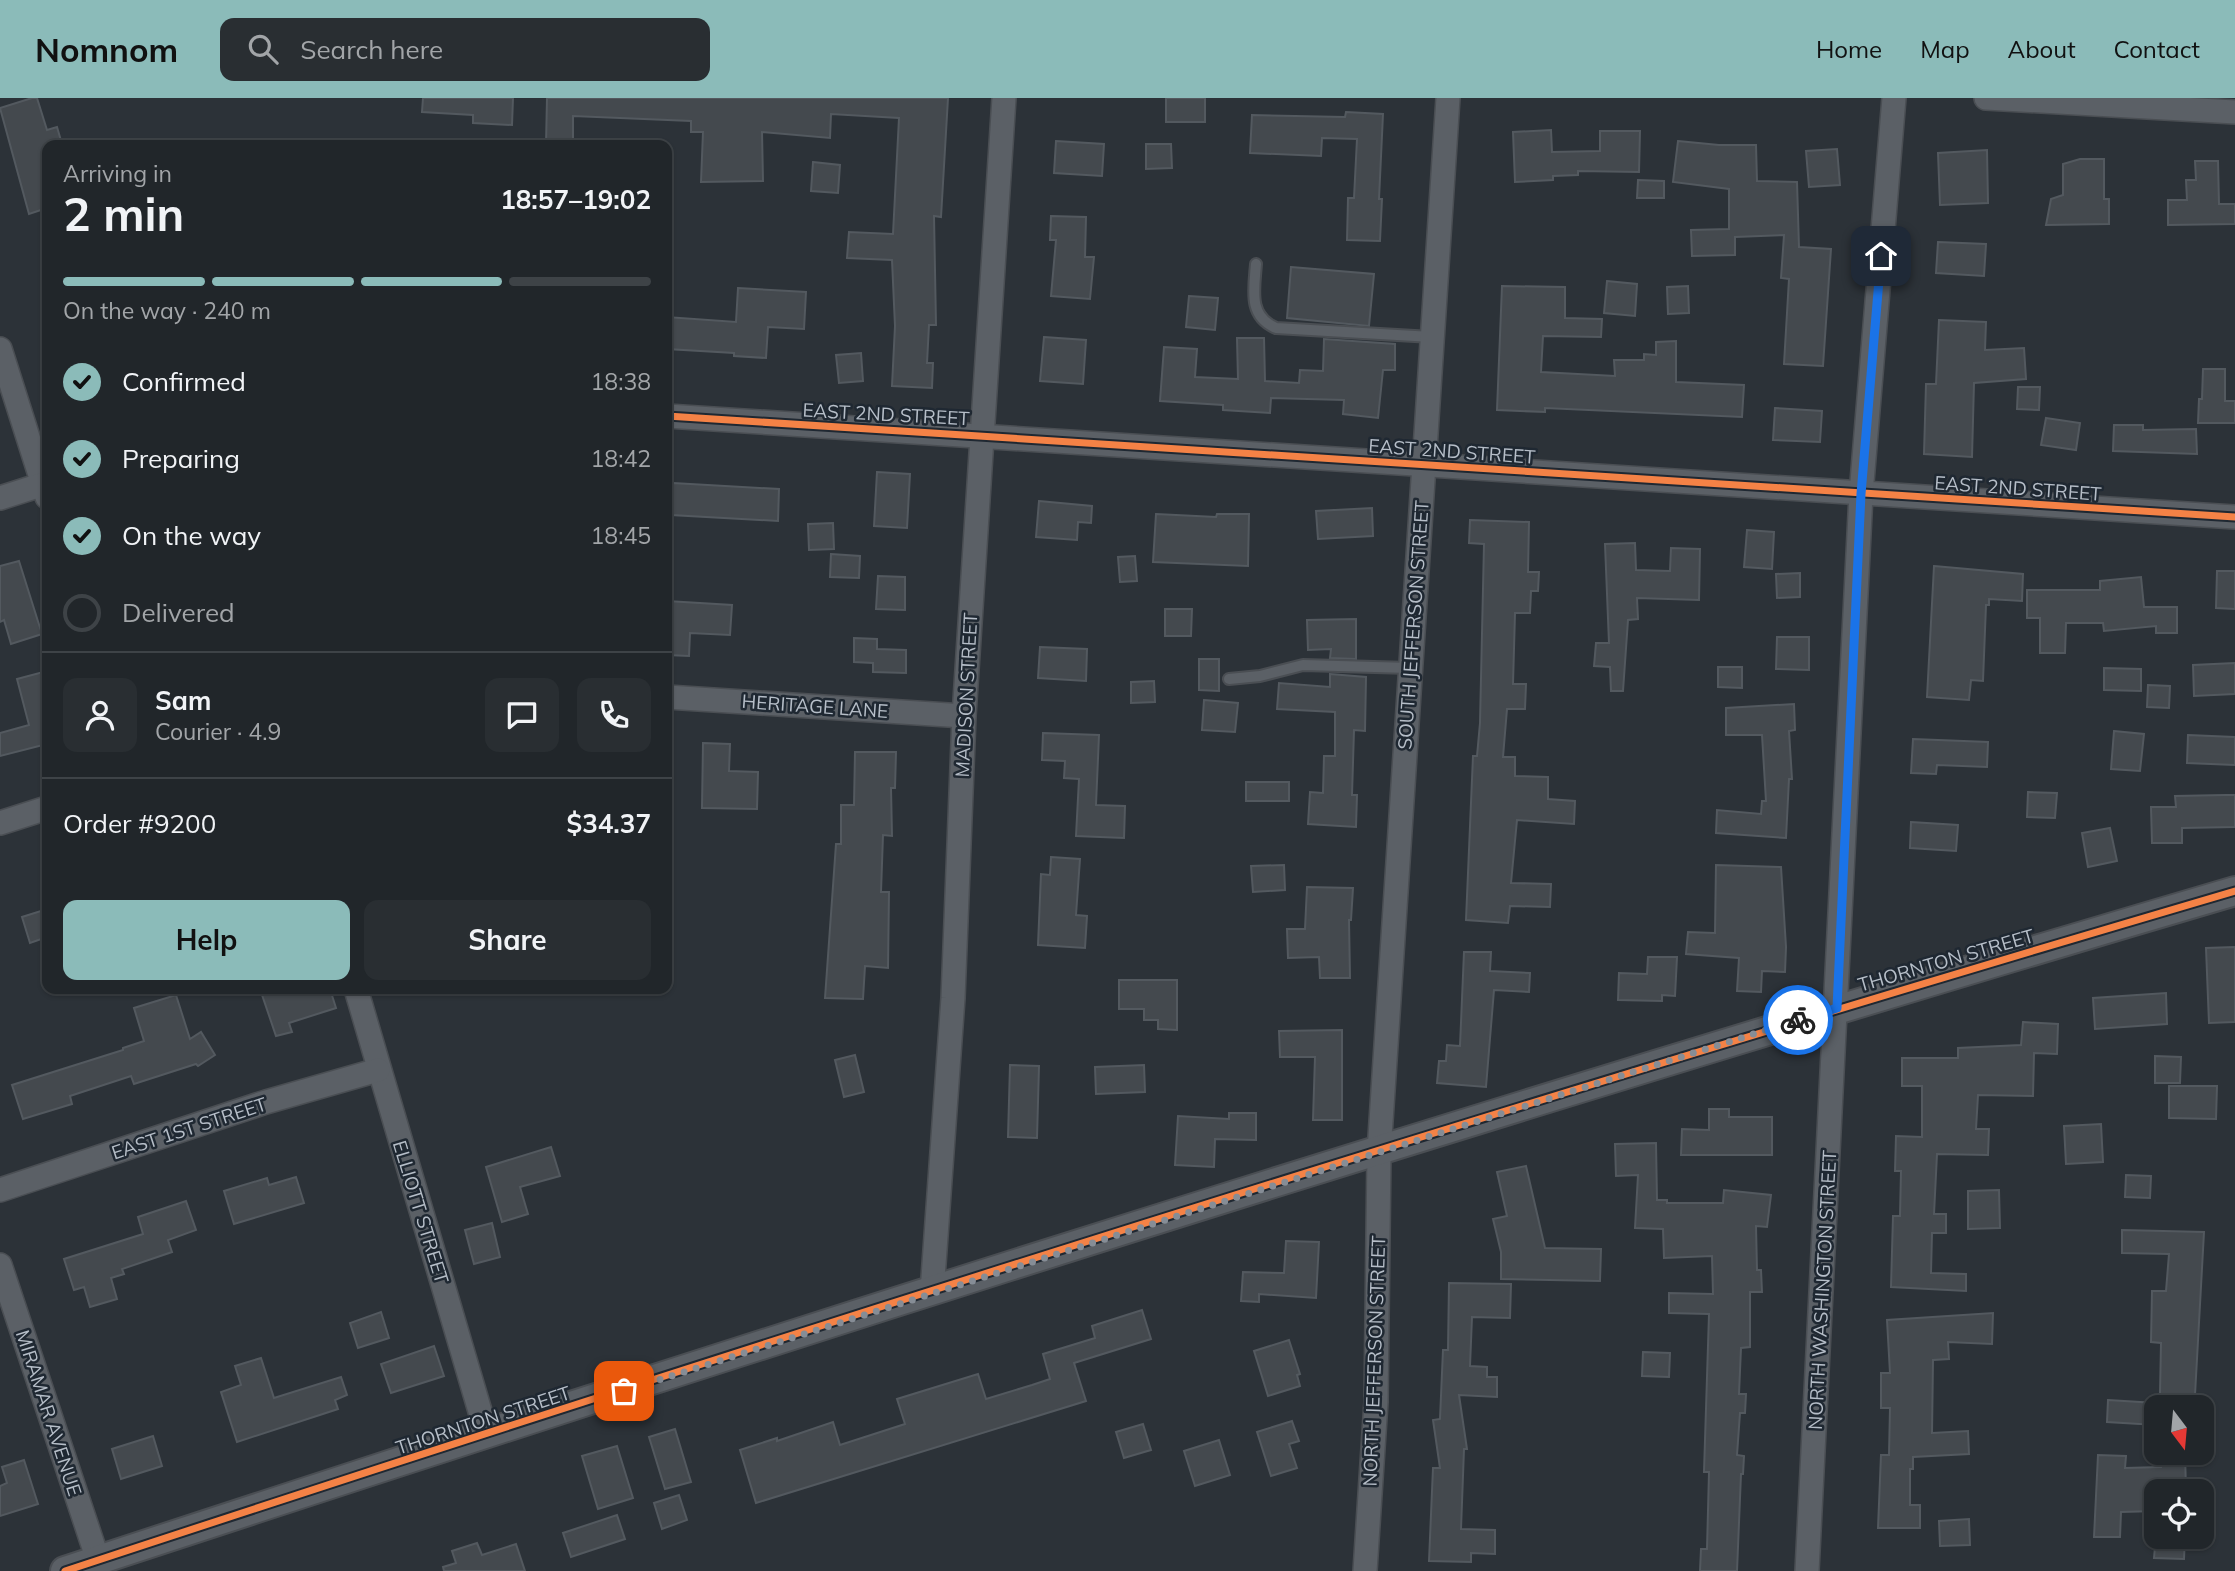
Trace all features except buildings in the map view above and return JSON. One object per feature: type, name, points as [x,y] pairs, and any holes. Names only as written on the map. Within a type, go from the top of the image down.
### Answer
[{"type":"street","name":"MADISON STREET","points":[[932,1292],[953,998],[964,716],[1004,98]]},
{"type":"street","name":"SOUTH JEFFERSON STREET","points":[[1379,1152],[1448,98]]},
{"type":"street","name":"NORTH WASHINGTON STREET","points":[[1807,1571],[1861,494],[1894,98]]},
{"type":"street","points":[[1986,98],[2235,112]]},
{"type":"street","points":[[0,349],[42,476]]},
{"type":"street","name":"EAST 2ND STREET","points":[[672,416],[2235,517]]},
{"type":"street","points":[[0,498],[42,489]]},
{"type":"street","name":"HERITAGE LANE","points":[[672,697],[964,716]]},
{"type":"street","points":[[0,823],[42,810]]},
{"type":"street","name":"THORNTON STREET","points":[[65,1571],[111,1562],[487,1435],[932,1292],[1837,1008],[2235,891]]},
{"type":"street","name":"ELLIOTT STREET","points":[[357,994],[487,1435]]},
{"type":"street","name":"EAST 1ST STREET","points":[[0,1190],[266,1102],[378,1070]]},
{"type":"street","name":"NORTH JEFFERSON STREET","points":[[1366,1571],[1376,1402],[1379,1152]]},
{"type":"street","name":"MIRAMAR AVENUE","points":[[0,1265],[111,1562]]},
{"type":"lane","points":[[1256,264],[1255,310],[1263,322],[1276,328],[1432,337]]},
{"type":"lane","points":[[1229,679],[1249,678],[1303,665],[1410,668]]},
{"type":"cycle path","points":[[672,416],[2235,517]]},
{"type":"cycle path","points":[[65,1571],[1147,1222],[1690,1054],[2235,891]]},
{"type":"way so far","points":[[624,1391],[1798,1020]]},
{"type":"route","points":[[1798,1020],[1837,1008],[1861,494],[1881,256]]}]
